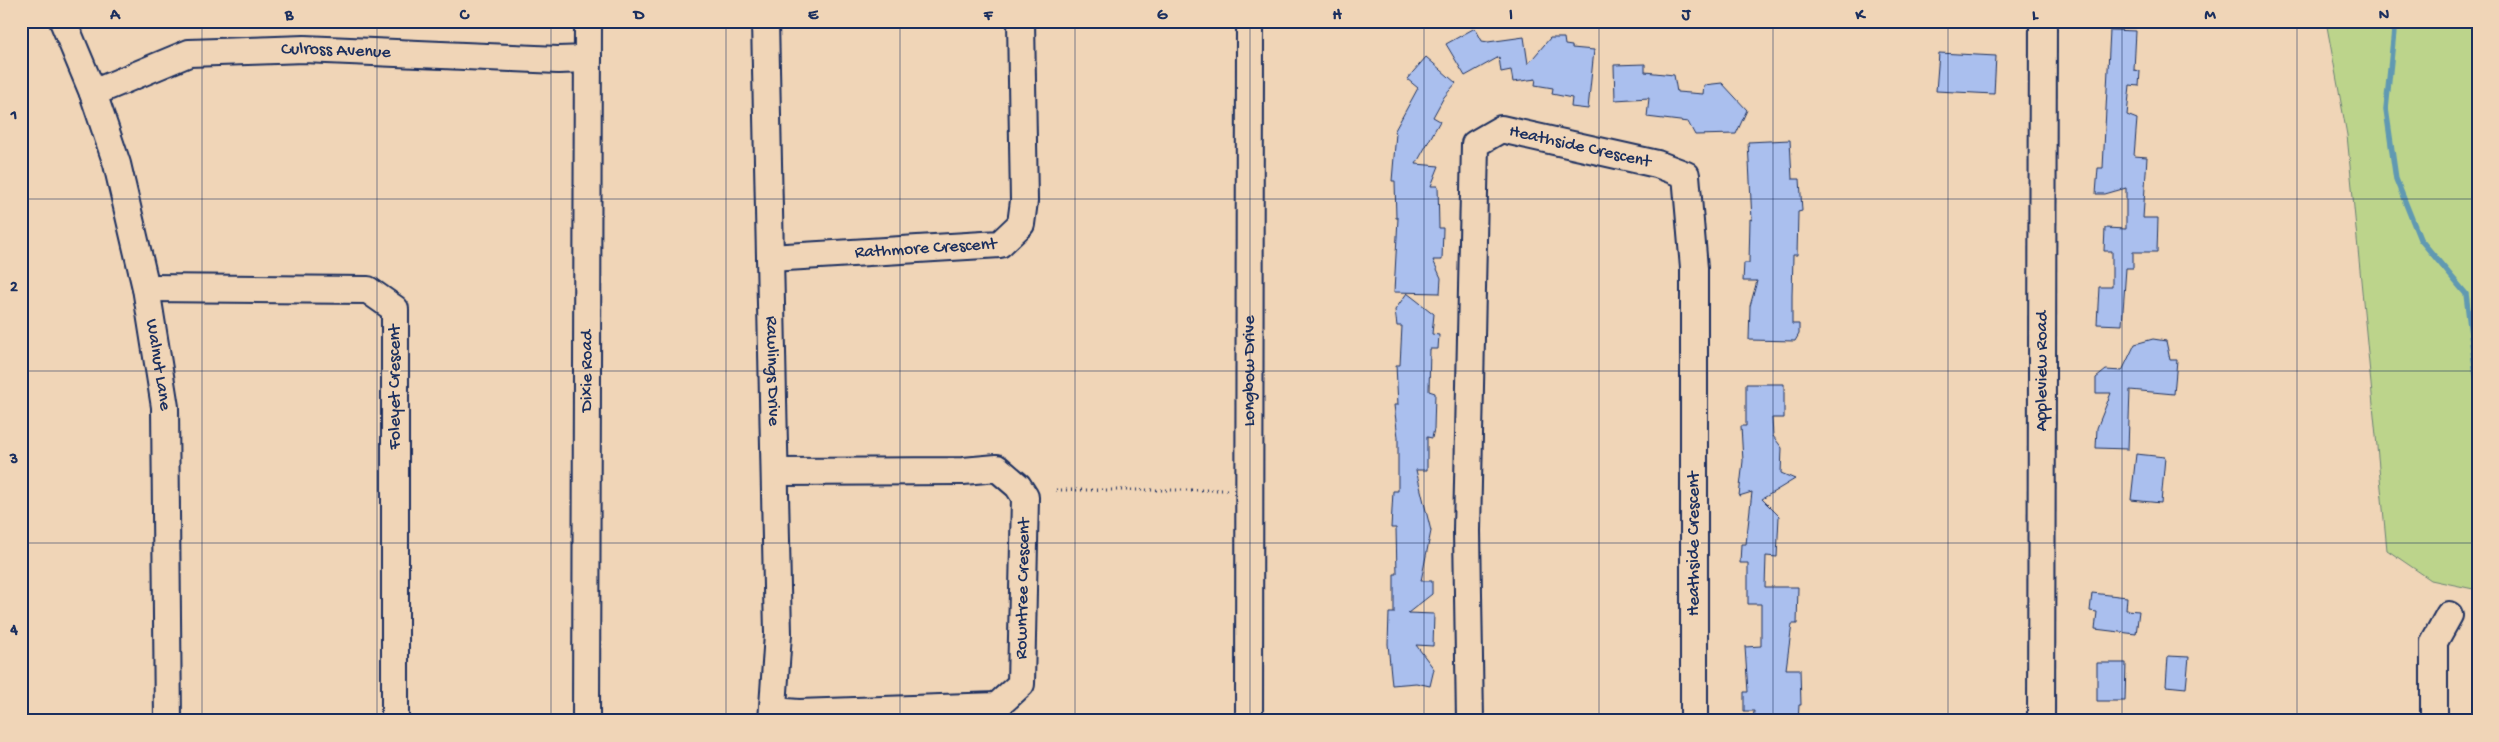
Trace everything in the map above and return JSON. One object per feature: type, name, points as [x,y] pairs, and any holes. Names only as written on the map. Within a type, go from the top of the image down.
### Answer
[{"type":"street","name":"Walnut Lane","points":[[63,21],[92,93],[117,164],[146,288],[165,407],[168,721]]},
{"type":"street","name":"Dixie Road","points":[[586,721],[588,21]]},
{"type":"street","name":"Rawlings Drive","points":[[766,21],[778,634],[772,716]]},
{"type":"street","name":"Rathmore Crescent","points":[[770,258],[1000,244],[1021,224],[1024,202],[1021,21]]},
{"type":"street","name":"Longbow Drive","points":[[1249,721],[1250,21]]},
{"type":"street","name":"Appleview Road","points":[[2041,721],[2042,21]]},
{"type":"street","name":"Culross Avenue","points":[[92,93],[189,53],[304,49],[558,60],[588,59]]},
{"type":"street","name":"Heathside Crescent","points":[[1470,721],[1467,531],[1475,144],[1501,129],[1657,164],[1686,175],[1694,268],[1694,721]]},
{"type":"street","name":"Foleyet Crescent","points":[[146,288],[368,290],[396,309],[395,721]]},
{"type":"street","name":"Rowntree Crescent","points":[[772,716],[798,713],[996,706],[1021,684],[1025,497],[1018,486],[997,468],[963,471],[776,472]]},
{"type":"street","points":[[2434,721],[2434,642],[2449,615]]},
{"type":"path","points":[[1056,490],[1228,490]]},
{"type":"green space","points":[[2326,21],[2478,21],[2478,590],[2431,580],[2387,550],[2347,135]]},
{"type":"building","points":[[1475,28],[1482,41],[1488,42],[1524,37],[1528,64],[1550,38],[1564,38],[1565,45],[1572,46],[1572,48],[1594,50],[1588,109],[1571,107],[1572,98],[1552,94],[1553,88],[1535,85],[1536,79],[1513,82],[1511,70],[1501,72],[1499,57],[1465,76],[1446,44]]},
{"type":"building","points":[[2110,30],[2136,31],[2134,70],[2140,71],[2139,86],[2130,85],[2127,115],[2137,119],[2134,156],[2147,157],[2143,218],[2158,218],[2157,252],[2133,252],[2133,268],[2126,268],[2122,325],[2097,324],[2099,287],[2112,287],[2112,251],[2104,251],[2105,228],[2126,229],[2126,188],[2105,194],[2096,194],[2098,168],[2103,168]]},
{"type":"building","points":[[1939,53],[1996,56],[1994,94],[1936,91]]},
{"type":"building","points":[[1426,57],[1456,83],[1444,97],[1433,117],[1440,121],[1416,164],[1439,166],[1431,186],[1438,186],[1439,228],[1443,228],[1442,260],[1433,260],[1441,278],[1440,293],[1394,292],[1398,218],[1396,218],[1395,181],[1392,181],[1396,133],[1394,132],[1418,88],[1407,79]]},
{"type":"building","points":[[1645,64],[1645,72],[1674,75],[1677,92],[1703,94],[1704,85],[1722,83],[1747,110],[1736,134],[1695,135],[1688,122],[1647,117],[1649,98],[1615,100],[1614,65]]},
{"type":"building","points":[[1790,140],[1792,179],[1800,179],[1802,211],[1798,212],[1797,255],[1793,255],[1792,296],[1792,324],[1799,324],[1799,334],[1795,341],[1749,340],[1750,306],[1757,281],[1743,281],[1744,263],[1749,263],[1750,219],[1752,220],[1748,142]]},
{"type":"building","points":[[1407,293],[1434,314],[1432,334],[1439,335],[1438,349],[1430,349],[1429,391],[1435,393],[1434,429],[1432,438],[1427,437],[1427,470],[1416,470],[1431,531],[1421,581],[1432,581],[1432,594],[1408,613],[1434,614],[1433,646],[1416,645],[1434,669],[1430,686],[1416,683],[1392,685],[1388,644],[1389,613],[1394,613],[1394,574],[1397,574],[1396,528],[1391,528],[1393,491],[1398,491],[1398,437],[1394,405],[1398,405],[1396,365],[1400,365],[1402,326],[1397,326],[1395,310]]},
{"type":"building","points":[[2153,339],[2166,341],[2170,360],[2177,360],[2174,394],[2130,390],[2128,449],[2096,448],[2097,428],[2111,393],[2096,393],[2096,378],[2106,370],[2122,371],[2135,344]]},
{"type":"building","points":[[1746,384],[1784,384],[1784,418],[1772,418],[1773,436],[1782,448],[1781,473],[1795,479],[1762,499],[1779,516],[1777,557],[1766,556],[1765,587],[1798,587],[1797,624],[1792,624],[1786,669],[1800,669],[1801,705],[1799,705],[1798,721],[1753,721],[1754,711],[1744,711],[1744,692],[1748,692],[1745,647],[1761,646],[1761,604],[1748,604],[1748,563],[1740,563],[1741,544],[1746,544],[1752,492],[1739,496],[1743,461],[1741,426],[1746,426]]},
{"type":"building","points":[[2136,454],[2165,457],[2161,503],[2131,500]]},
{"type":"building","points":[[2092,593],[2127,597],[2126,610],[2139,611],[2136,634],[2095,629],[2097,612],[2090,611]]},
{"type":"building","points":[[2168,656],[2189,657],[2186,688],[2166,686]]},
{"type":"building","points":[[2097,663],[2126,663],[2125,701],[2097,701]]},
{"type":"waterway","points":[[2395,21],[2386,109],[2396,179],[2420,239],[2466,294],[2478,391]]}]
